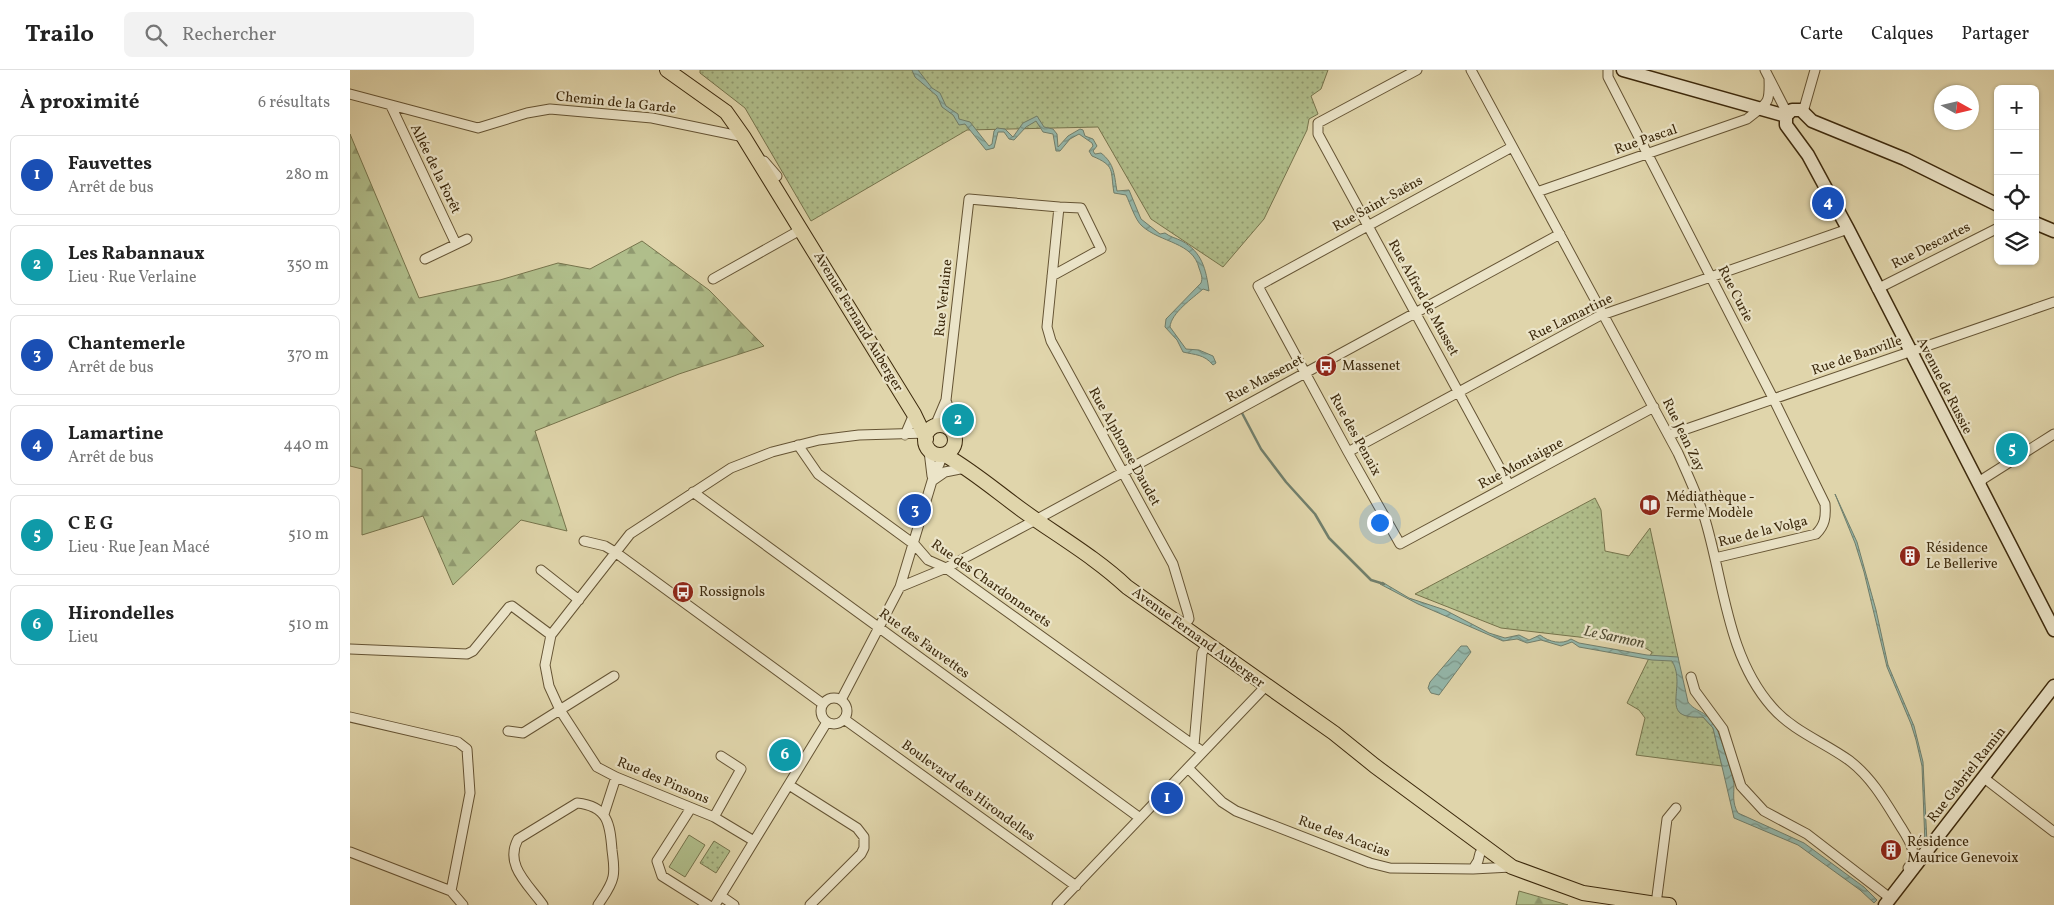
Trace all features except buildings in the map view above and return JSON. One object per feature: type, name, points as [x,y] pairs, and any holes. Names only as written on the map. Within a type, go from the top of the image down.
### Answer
[{"type":"main road","name":"Avenue Fernand Auberger","points":[[668,70],[726,112],[802,229],[914,414],[934,442],[1036,519],[1108,569],[1127,587],[1265,687],[1352,747],[1505,867]]},
{"type":"main road","name":"Avenue Fernand Auberger","points":[[668,70],[720,96],[734,110],[792,202],[802,229]]},
{"type":"main road","points":[[934,442],[954,434],[951,430]]},
{"type":"main road","name":"Avenue Fernand Auberger","points":[[1430,808],[1480,853],[1505,867],[1583,893],[1662,904]]},
{"type":"street","name":"Rue Alfred de Musset","points":[[1417,70],[1318,123],[1318,134],[1509,485]]},
{"type":"street","name":"Rue Jean Zay","points":[[1471,70],[1669,435],[1690,480],[1704,516],[1737,645],[1755,684],[1772,707],[1789,724],[1862,771],[1876,787],[1909,839],[1914,853],[1913,861],[1901,876],[1898,888]]},
{"type":"street","name":"Rue Curie","points":[[1608,70],[1608,78],[1774,400],[1825,504],[1826,515],[1823,527],[1818,532]]},
{"type":"street","points":[[1623,70],[1761,108],[1788,114],[1795,110],[1802,123]]},
{"type":"street","points":[[1802,123],[1815,70]]},
{"type":"street","points":[[1761,108],[1767,104],[1769,96],[1767,74]]},
{"type":"street","points":[[1767,74],[1788,114]]},
{"type":"street","name":"Chemin de la Garde","points":[[350,94],[478,128],[527,113],[550,109],[652,118],[743,136]]},
{"type":"street","name":"Allée de la Forêt","points":[[391,106],[456,244]]},
{"type":"street","name":"Rue Pascal","points":[[1537,192],[1747,119],[1761,108]]},
{"type":"street","name":"Avenue de Russie","points":[[1788,114],[1786,125],[1802,123],[1808,155],[2054,630]]},
{"type":"street","points":[[1802,123],[1822,125],[1905,159],[1994,203]]},
{"type":"street","points":[[743,136],[777,176]]},
{"type":"street","name":"Rue Saint-Saëns","points":[[1258,286],[1512,147]]},
{"type":"street","name":"Rue Verlaine","points":[[932,481],[934,442],[946,400],[969,199],[1059,207]]},
{"type":"street","points":[[1052,276],[1102,249],[1081,208],[1059,207]]},
{"type":"street","name":"Rue Alphonse Daudet","points":[[1059,207],[1047,328],[1051,341],[1172,564],[1188,614],[1188,619],[1183,627]]},
{"type":"street","points":[[2039,225],[2054,231]]},
{"type":"street","points":[[713,279],[802,229]]},
{"type":"street","name":"Rue Lamartine","points":[[1348,452],[1604,314],[1848,229]]},
{"type":"street","name":"Rue Descartes","points":[[1878,289],[1994,230]]},
{"type":"street","name":"Rue Massenet","points":[[900,587],[946,568],[1560,234]]},
{"type":"street","points":[[425,259],[467,239]]},
{"type":"street","name":"Rue des Penaix","points":[[1258,286],[1400,544]]},
{"type":"street","name":"Rue de Banville","points":[[1669,435],[2054,302]]},
{"type":"street","name":"Rue Verlaine","points":[[946,400],[951,430]]},
{"type":"street","name":"Rue Montaigne","points":[[1400,544],[1654,407]]},
{"type":"street","points":[[841,700],[880,629],[900,587],[915,545],[932,481],[934,442],[904,435],[914,414]]},
{"type":"street","points":[[1979,485],[1982,479],[2054,434]]},
{"type":"street","name":"Rue des Pinsons","points":[[754,841],[714,817],[616,777],[597,766],[560,710],[549,686],[545,664],[551,635],[630,534],[731,468],[798,445],[819,440],[859,436],[904,435]]},
{"type":"street","name":"Rue des Chardonnerets","points":[[798,445],[818,474],[915,545],[928,560],[946,568],[1203,752]]},
{"type":"street","points":[[932,481],[945,472],[959,468],[968,468]]},
{"type":"street","name":"Rue des Fauvettes","points":[[693,492],[1140,818]]},
{"type":"street","name":"Rue de la Volga","points":[[1715,558],[1791,541],[1818,532]]},
{"type":"street","points":[[584,541],[605,546],[615,552],[823,704]]},
{"type":"street","points":[[541,570],[579,600]]},
{"type":"street","points":[[350,649],[467,654],[473,651],[508,607],[512,606],[551,635]]},
{"type":"street","points":[[1194,745],[1202,653],[1207,644]]},
{"type":"street","points":[[508,731],[523,733],[614,676]]},
{"type":"street","points":[[1691,677],[1698,696],[1723,729],[1741,786],[1764,812],[1807,834],[1887,902]]},
{"type":"street","name":"Rue Gabriel Ramin","points":[[1887,902],[2054,686]]},
{"type":"street","points":[[1057,905],[1265,687]]},
{"type":"street","points":[[833,698],[841,700],[847,711],[844,719],[838,724],[827,722],[822,716],[823,704],[833,698]]},
{"type":"street","points":[[350,717],[458,742],[467,749],[470,793],[451,891]]},
{"type":"street","name":"Boulevard des Hirondelles","points":[[844,719],[1076,886]]},
{"type":"street","points":[[715,905],[827,722]]},
{"type":"street","points":[[714,817],[741,769],[721,756]]},
{"type":"street","name":"Rue des Acacias","points":[[1188,768],[1222,802],[1236,811],[1370,863],[1406,870],[1473,870],[1505,867]]},
{"type":"street","points":[[604,814],[616,777]]},
{"type":"street","points":[[1984,778],[2054,832]]},
{"type":"street","points":[[789,785],[857,828],[864,837],[864,848],[861,854],[810,905]]},
{"type":"street","points":[[543,905],[512,859],[513,849],[518,839],[577,803],[585,803],[604,814],[609,822],[614,869],[613,880],[598,905]]},
{"type":"street","points":[[691,808],[657,861],[662,876],[708,905]]},
{"type":"street","points":[[1662,904],[1668,819],[1676,808]]},
{"type":"street","name":"Rue Jean Zay","points":[[1909,839],[1926,851]]},
{"type":"street","points":[[350,852],[451,891],[463,905]]},
{"type":"street","points":[[1473,870],[1480,853]]},
{"type":"street","points":[[721,896],[734,905]]},
{"type":"green space","points":[[700,70],[1328,70],[1321,89],[1311,96],[1318,114],[1309,119],[1307,130],[1264,219],[1223,267],[1151,219],[1098,127],[967,130],[811,221],[745,108],[700,73]]},
{"type":"green space","points":[[350,134],[419,298],[500,280],[558,263],[590,269],[642,241],[709,290],[764,346],[679,374],[535,431],[567,531],[521,520],[453,585],[423,516],[362,535],[362,469],[350,466]]},
{"type":"green space","points":[[1595,498],[1601,510],[1605,551],[1629,556],[1650,528],[1678,657],[1680,713],[1703,717],[1713,728],[1722,766],[1636,755],[1645,718],[1639,710],[1627,703],[1652,652],[1639,644],[1501,628],[1415,594]]},
{"type":"green space","points":[[689,835],[705,845],[685,877],[669,867]]},
{"type":"green space","points":[[714,841],[730,851],[716,873],[700,863]]},
{"type":"green space","points":[[1519,891],[1568,905],[1516,905]]},
{"type":"water","points":[[912,70],[918,70],[932,88],[940,93],[946,106],[958,114],[959,119],[970,122],[989,146],[992,144],[994,131],[997,128],[1005,129],[1013,137],[1023,123],[1037,116],[1044,127],[1053,129],[1057,134],[1058,147],[1068,136],[1080,129],[1083,130],[1085,136],[1093,139],[1097,146],[1093,151],[1095,154],[1101,153],[1109,161],[1113,170],[1117,191],[1129,190],[1141,219],[1160,234],[1165,233],[1189,245],[1199,256],[1206,275],[1209,291],[1203,289],[1183,306],[1174,316],[1170,327],[1186,349],[1199,350],[1213,356],[1216,363],[1213,365],[1203,357],[1183,352],[1177,340],[1165,327],[1166,319],[1201,283],[1202,279],[1196,259],[1183,248],[1150,232],[1139,223],[1126,195],[1114,193],[1112,174],[1108,166],[1092,156],[1089,151],[1093,146],[1092,143],[1079,134],[1070,139],[1060,151],[1056,151],[1053,134],[1043,132],[1036,121],[1026,127],[1014,140],[1009,139],[1004,132],[998,132],[994,148],[986,150],[965,124],[959,125],[953,115],[942,107],[937,96],[915,77]]},
{"type":"water","points":[[1835,494],[1857,542],[1876,610],[1888,665],[1914,726],[1923,762],[1927,843],[1925,844],[1922,766],[1916,740],[1887,667],[1864,572],[1855,543]]},
{"type":"water","points":[[1382,582],[1409,598],[1445,610],[1489,633],[1505,638],[1519,635],[1529,640],[1540,635],[1556,642],[1564,642],[1571,639],[1579,643],[1647,655],[1678,657],[1688,702],[1691,706],[1709,717],[1718,731],[1734,784],[1734,802],[1738,813],[1804,843],[1864,887],[1877,900],[1874,903],[1860,890],[1798,845],[1734,818],[1713,728],[1703,717],[1689,717],[1681,713],[1677,708],[1676,671],[1672,661],[1652,660],[1579,647],[1572,642],[1561,646],[1541,640],[1527,643],[1517,639],[1503,641],[1418,604],[1380,584]]},
{"type":"water","points":[[1461,646],[1467,646],[1471,652],[1439,695],[1431,693],[1428,688],[1430,682]]},
{"type":"waterway","name":"Le Sarmon","points":[[1242,413],[1261,449],[1286,482],[1315,514],[1329,538],[1371,580],[1384,584]]},
{"type":"place","name":"Lamartine","points":[[1828,203]]},
{"type":"place","name":"Massenet","points":[[1326,366]]},
{"type":"place","name":"Les Rabannaux","points":[[958,420]]},
{"type":"place","name":"C E G","points":[[2012,449]]},
{"type":"place","name":"Médiathèque - Ferme Modèle","points":[[1650,505]]},
{"type":"place","name":"Chantemerle","points":[[915,510]]},
{"type":"place","name":"Résidence Le Bellerive","points":[[1910,556]]},
{"type":"place","name":"Rossignols","points":[[683,592]]},
{"type":"place","name":"Hirondelles","points":[[785,755]]},
{"type":"place","name":"Fauvettes","points":[[1167,798]]},
{"type":"place","name":"Résidence Maurice Genevoix","points":[[1891,850]]}]
